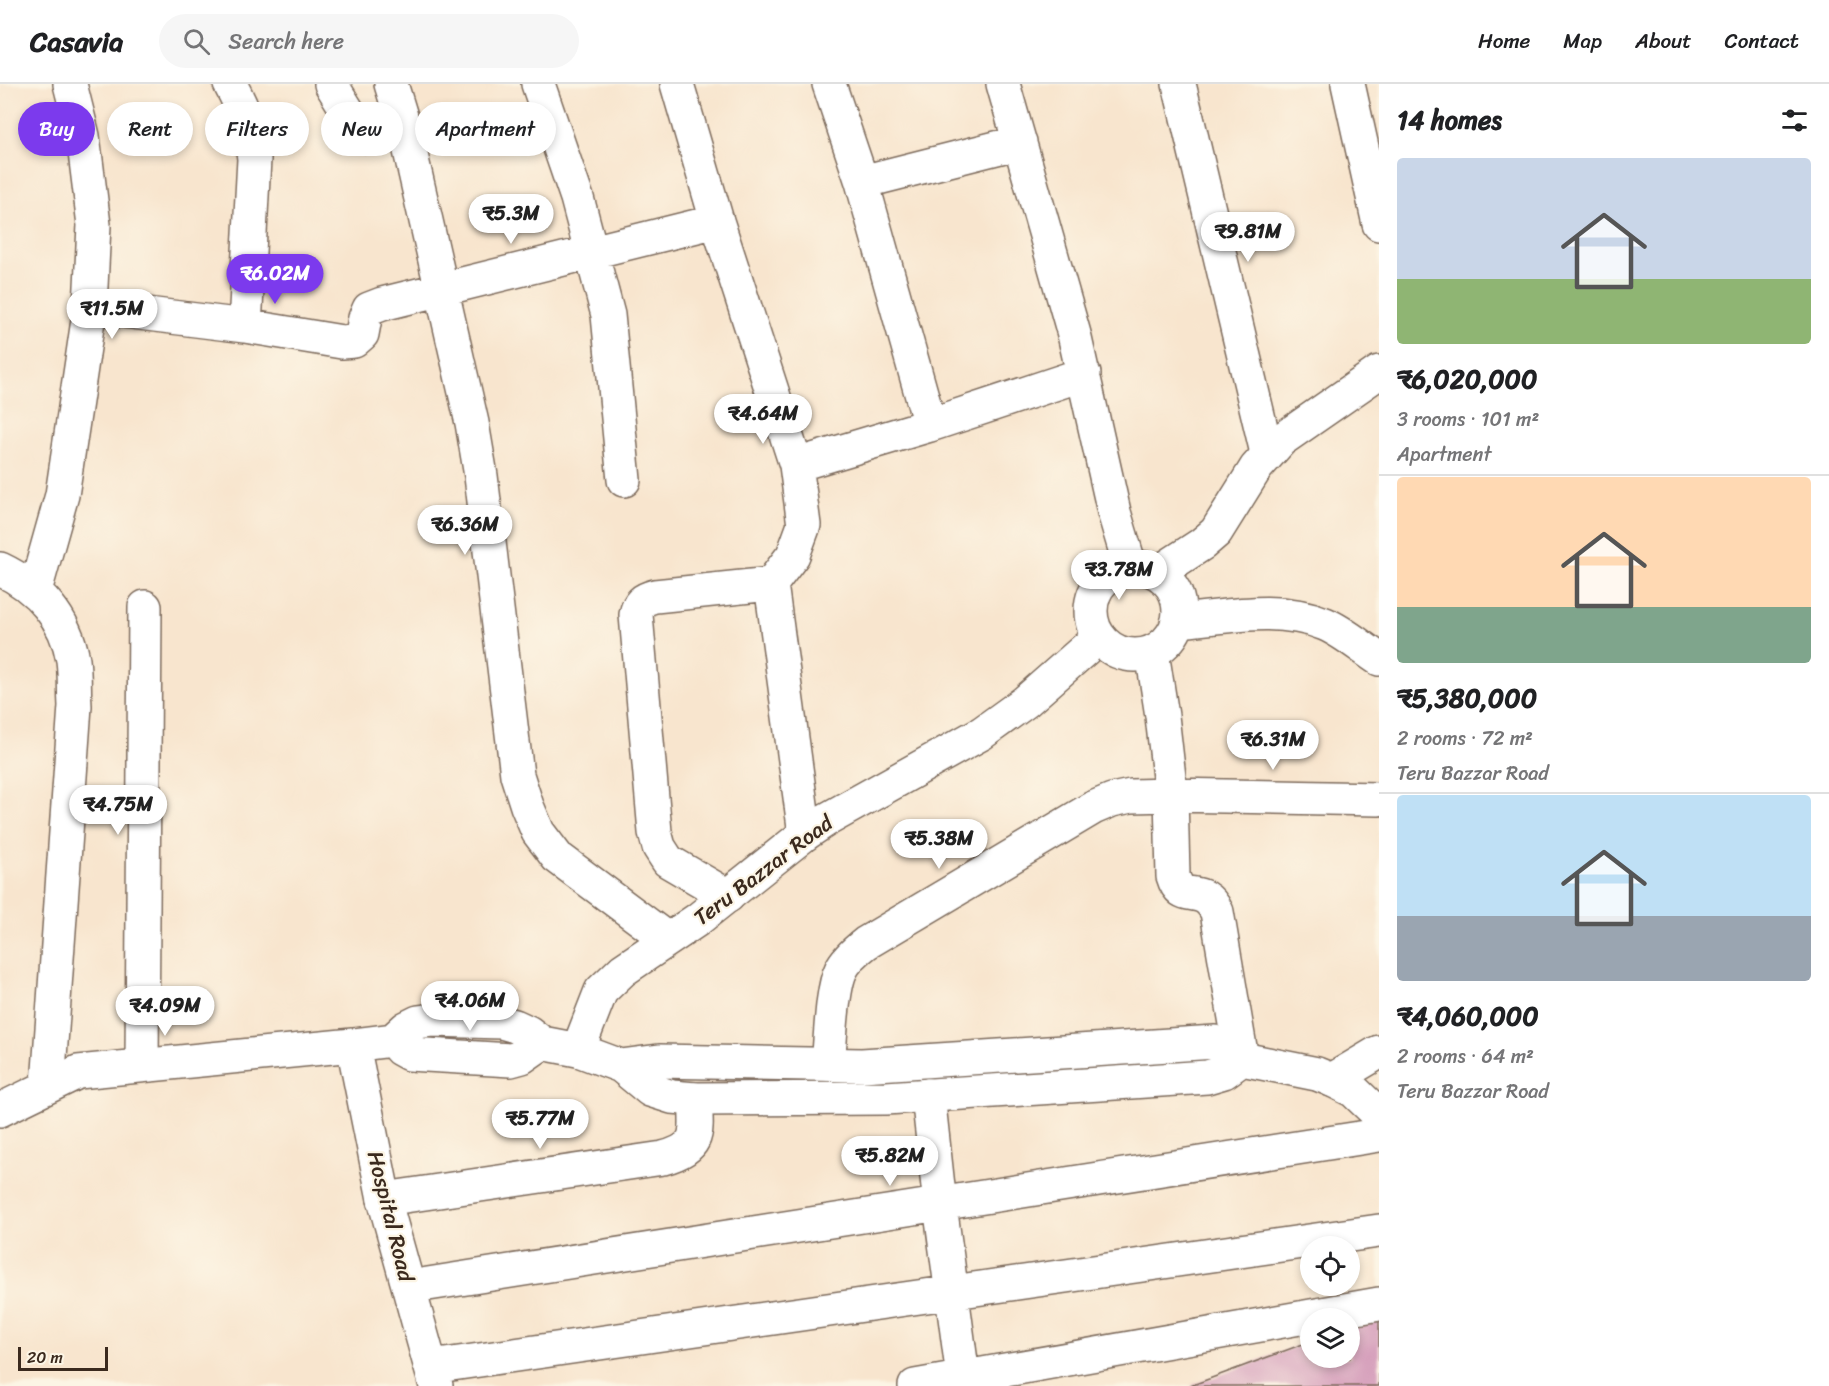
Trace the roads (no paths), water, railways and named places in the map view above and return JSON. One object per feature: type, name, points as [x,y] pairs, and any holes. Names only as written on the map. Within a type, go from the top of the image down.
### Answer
[{"type":"street","points":[[35,591],[62,495],[90,307],[94,225],[83,136],[70,84]]},
{"type":"street","points":[[230,84],[245,113],[252,133],[254,159],[245,326]]},
{"type":"street","points":[[331,84],[360,131],[369,137],[406,133]]},
{"type":"street","points":[[391,84],[406,133],[472,423],[481,476],[518,775],[527,806],[538,832],[557,857],[668,939]]},
{"type":"street","points":[[538,84],[577,198],[608,315],[624,480]]},
{"type":"street","points":[[677,84],[717,221],[796,465],[804,525],[793,555],[771,584],[805,834]]},
{"type":"street","points":[[829,84],[862,182],[930,424]]},
{"type":"street","points":[[1003,84],[1074,334],[1114,512],[1144,569],[1169,581],[1177,594],[1180,608],[1179,621],[1168,640],[1152,652],[1138,656],[1109,648],[1099,637],[1092,623],[1090,608],[1094,592],[1102,580],[1115,570],[1144,569],[1202,544],[1216,531],[1268,453],[1294,430],[1379,372]]},
{"type":"street","points":[[1179,84],[1268,453]]},
{"type":"street","points":[[1348,84],[1379,225]]},
{"type":"street","points":[[862,182],[1020,142]]},
{"type":"street","points":[[90,307],[245,326],[342,342],[354,341],[362,334],[364,318],[369,309],[443,288],[717,221]]},
{"type":"street","points":[[796,465],[1084,374]]},
{"type":"street","points":[[0,569],[35,591],[51,607],[65,631],[73,660],[75,706],[48,1086]]},
{"type":"street","points":[[728,896],[668,861],[659,847],[655,832],[636,615],[638,606],[644,599],[654,596],[771,584]]},
{"type":"street","points":[[142,1065],[145,607]]},
{"type":"street","points":[[1179,621],[1262,613],[1285,614],[1326,624],[1379,659]]},
{"type":"street","name":"Teru Bazzar Road","points":[[578,1050],[601,991],[623,970],[697,920],[805,834],[826,820],[982,733],[1006,717],[1099,637]]},
{"type":"street","points":[[1152,652],[1171,795],[1173,876],[1176,886],[1186,894],[1203,894],[1212,901],[1217,912],[1242,1059]]},
{"type":"street","points":[[828,1064],[836,991],[841,970],[854,953],[866,943],[1093,808],[1112,800],[1131,796],[1171,795],[1378,805]]},
{"type":"street","points":[[0,1110],[78,1072],[353,1046],[393,1040],[406,1028],[418,1022],[433,1020],[501,1022],[515,1026],[528,1032],[542,1043],[578,1050],[621,1066],[650,1090],[672,1097],[695,1099],[886,1098],[1207,1077],[1224,1072],[1242,1059]]},
{"type":"street","points":[[621,1066],[659,1061],[862,1065],[1215,1042],[1228,1048],[1242,1059],[1317,1074],[1332,1080],[1354,1091],[1379,1115]]},
{"type":"street","name":"Hospital Road","points":[[353,1046],[384,1199],[433,1377]]},
{"type":"street","points":[[1332,1080],[1379,1052]]},
{"type":"street","points":[[928,1095],[963,1377]]},
{"type":"street","points":[[384,1199],[678,1154],[691,1145],[697,1127],[695,1099]]},
{"type":"street","points":[[409,1287],[1379,1136]]},
{"type":"street","points":[[433,1377],[951,1292],[1379,1232]]},
{"type":"street","points":[[915,1386],[1379,1304]]}]
